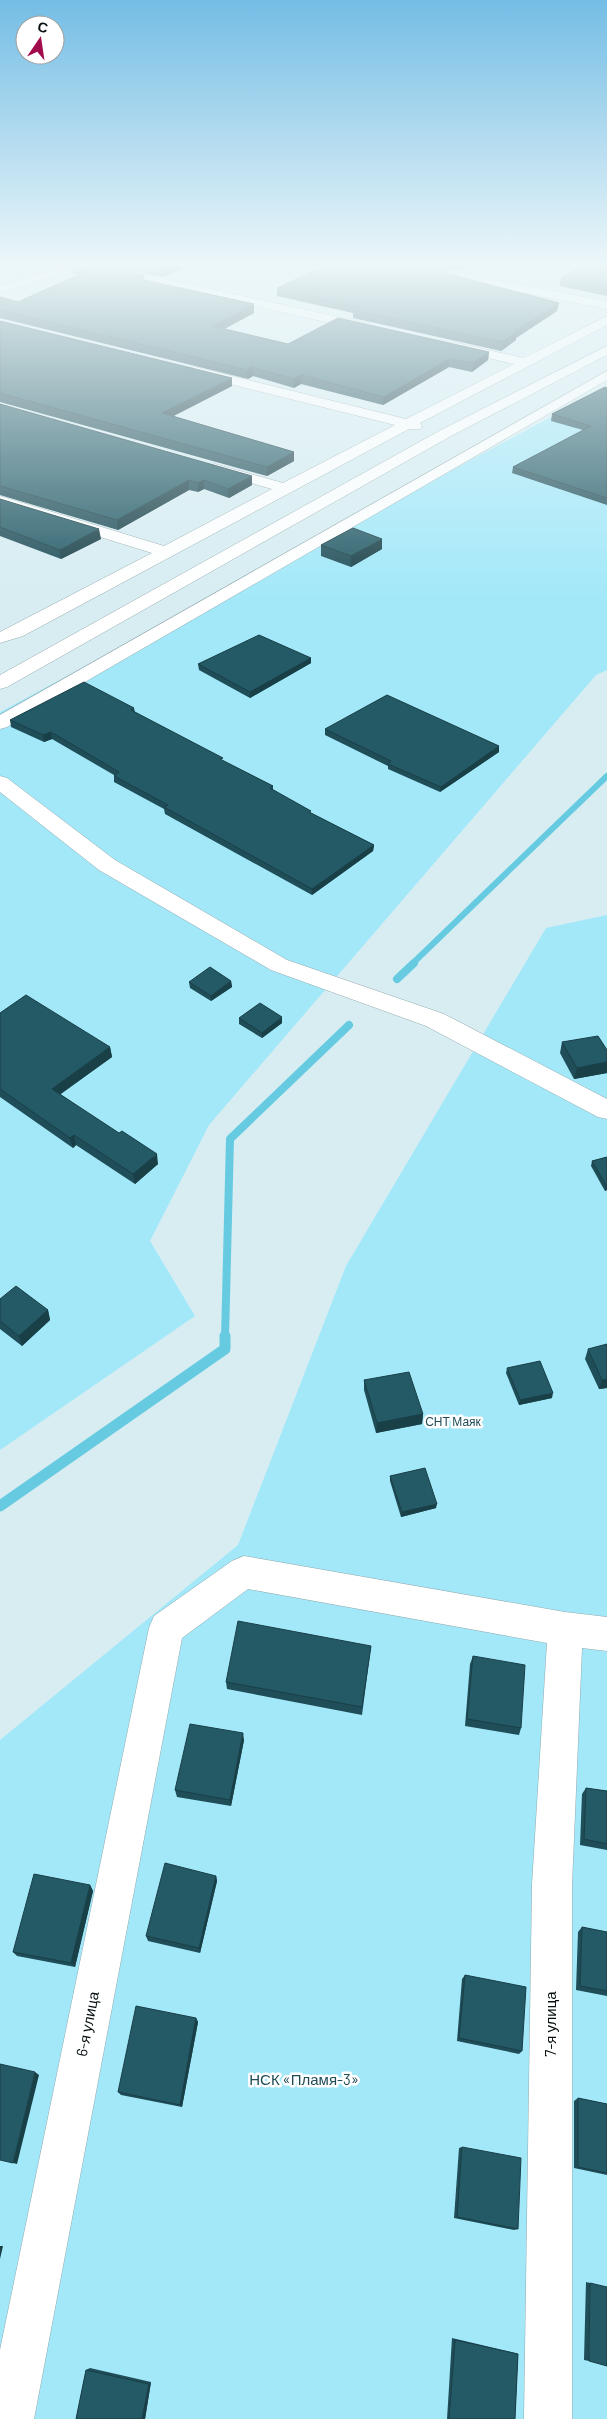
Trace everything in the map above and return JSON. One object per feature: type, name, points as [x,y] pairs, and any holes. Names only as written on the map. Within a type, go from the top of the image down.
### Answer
[{"type":"street","points":[[216,377],[446,432]]},
{"type":"street","points":[[0,638],[17,632],[496,377]]},
{"type":"street","points":[[0,683],[336,496],[446,432],[554,377]]},
{"type":"street","points":[[0,723],[604,377]]},
{"type":"street","points":[[200,464],[285,488]]},
{"type":"street","points":[[0,501],[166,552]]},
{"type":"street","points":[[0,782],[107,865],[279,965],[435,1020],[607,1110]]},
{"type":"street","name":"6-я улица","points":[[10,2419],[166,1628],[244,1572],[565,1630]]},
{"type":"street","points":[[565,1630],[607,1634]]},
{"type":"street","name":"7-я улица","points":[[548,2419],[552,1885],[565,1630]]},
{"type":"green space","points":[[607,387],[607,670],[596,675],[209,1125],[150,1241],[195,1316],[0,1450],[0,712]]},
{"type":"green space","name":"НСК «Пламя-3»","points":[[607,915],[607,2419],[0,2419],[0,1740],[238,1545],[346,1266],[546,928]]},
{"type":"building","points":[[0,377],[227,377],[232,378],[162,413],[294,452],[267,467],[0,393]]},
{"type":"building","points":[[308,377],[418,377],[384,397]]},
{"type":"building","points":[[605,387],[607,388],[607,498],[513,467],[591,426],[552,414]]},
{"type":"building","points":[[0,404],[252,476],[228,489],[204,480],[198,483],[189,480],[117,520],[0,486]]},
{"type":"building","points":[[0,499],[99,529],[60,550],[0,527]]},
{"type":"building","points":[[353,528],[382,539],[351,556],[321,545]]},
{"type":"building","points":[[259,635],[311,658],[250,692],[198,664]]},
{"type":"building","points":[[84,682],[134,708],[131,710],[223,758],[220,759],[273,786],[270,788],[311,811],[309,812],[374,845],[312,889],[164,807],[168,805],[114,776],[119,772],[51,732],[43,735],[10,720]]},
{"type":"building","points":[[387,695],[499,746],[441,787],[388,764],[391,761],[325,729]]},
{"type":"building","points":[[210,967],[231,981],[211,996],[189,982]]},
{"type":"building","points":[[26,995],[110,1047],[52,1089],[119,1133],[122,1131],[157,1154],[133,1174],[74,1135],[70,1138],[0,1089],[0,1013]]},
{"type":"building","points":[[260,1003],[282,1017],[262,1033],[239,1018]]},
{"type":"building","points":[[598,1036],[607,1050],[607,1062],[577,1068],[562,1042]]},
{"type":"building","points":[[607,1157],[607,1185],[606,1185],[592,1161]]},
{"type":"building","points":[[16,1286],[48,1310],[19,1336],[0,1321],[0,1299]]},
{"type":"building","points":[[607,1344],[607,1379],[602,1380],[588,1349]]},
{"type":"building","points":[[540,1361],[553,1393],[520,1400],[507,1368]]},
{"type":"building","points":[[409,1372],[423,1414],[377,1423],[364,1380]]},
{"type":"building","points":[[425,1468],[437,1504],[402,1512],[390,1476]]},
{"type":"building","points":[[238,1621],[371,1646],[362,1707],[226,1682]]},
{"type":"building","points":[[473,1656],[525,1665],[521,1728],[467,1719]]},
{"type":"building","points":[[190,1724],[243,1733],[230,1800],[175,1790]]},
{"type":"building","points":[[586,1788],[607,1791],[607,1844],[584,1839]]},
{"type":"building","points":[[165,1863],[216,1876],[199,1948],[146,1936]]},
{"type":"building","points":[[34,1874],[90,1885],[71,1963],[13,1952]]},
{"type":"building","points":[[582,1927],[607,1932],[607,1991],[580,1986]]},
{"type":"building","points":[[465,1975],[526,1987],[522,2051],[459,2038]]},
{"type":"building","points":[[136,2006],[196,2018],[180,2105],[118,2092]]},
{"type":"building","points":[[0,2064],[35,2072],[13,2163],[0,2160]]},
{"type":"building","points":[[578,2098],[607,2104],[607,2173],[578,2167]]},
{"type":"building","points":[[462,2147],[521,2158],[518,2229],[457,2217]]},
{"type":"building","points":[[590,2283],[607,2287],[607,2366],[589,2361]]},
{"type":"building","points":[[455,2340],[518,2354],[515,2419],[449,2419]]},
{"type":"building","points":[[86,2370],[149,2384],[142,2419],[76,2419]]},
{"type":"waterway","points":[[412,964],[607,776]]},
{"type":"waterway","points":[[397,979],[414,963]]},
{"type":"waterway","points":[[225,1337],[230,1139],[349,1025]]},
{"type":"waterway","points":[[0,1506],[225,1349],[225,1337]]},
{"type":"park label","name":"СНТ Маяк","points":[[453,1422]]}]
